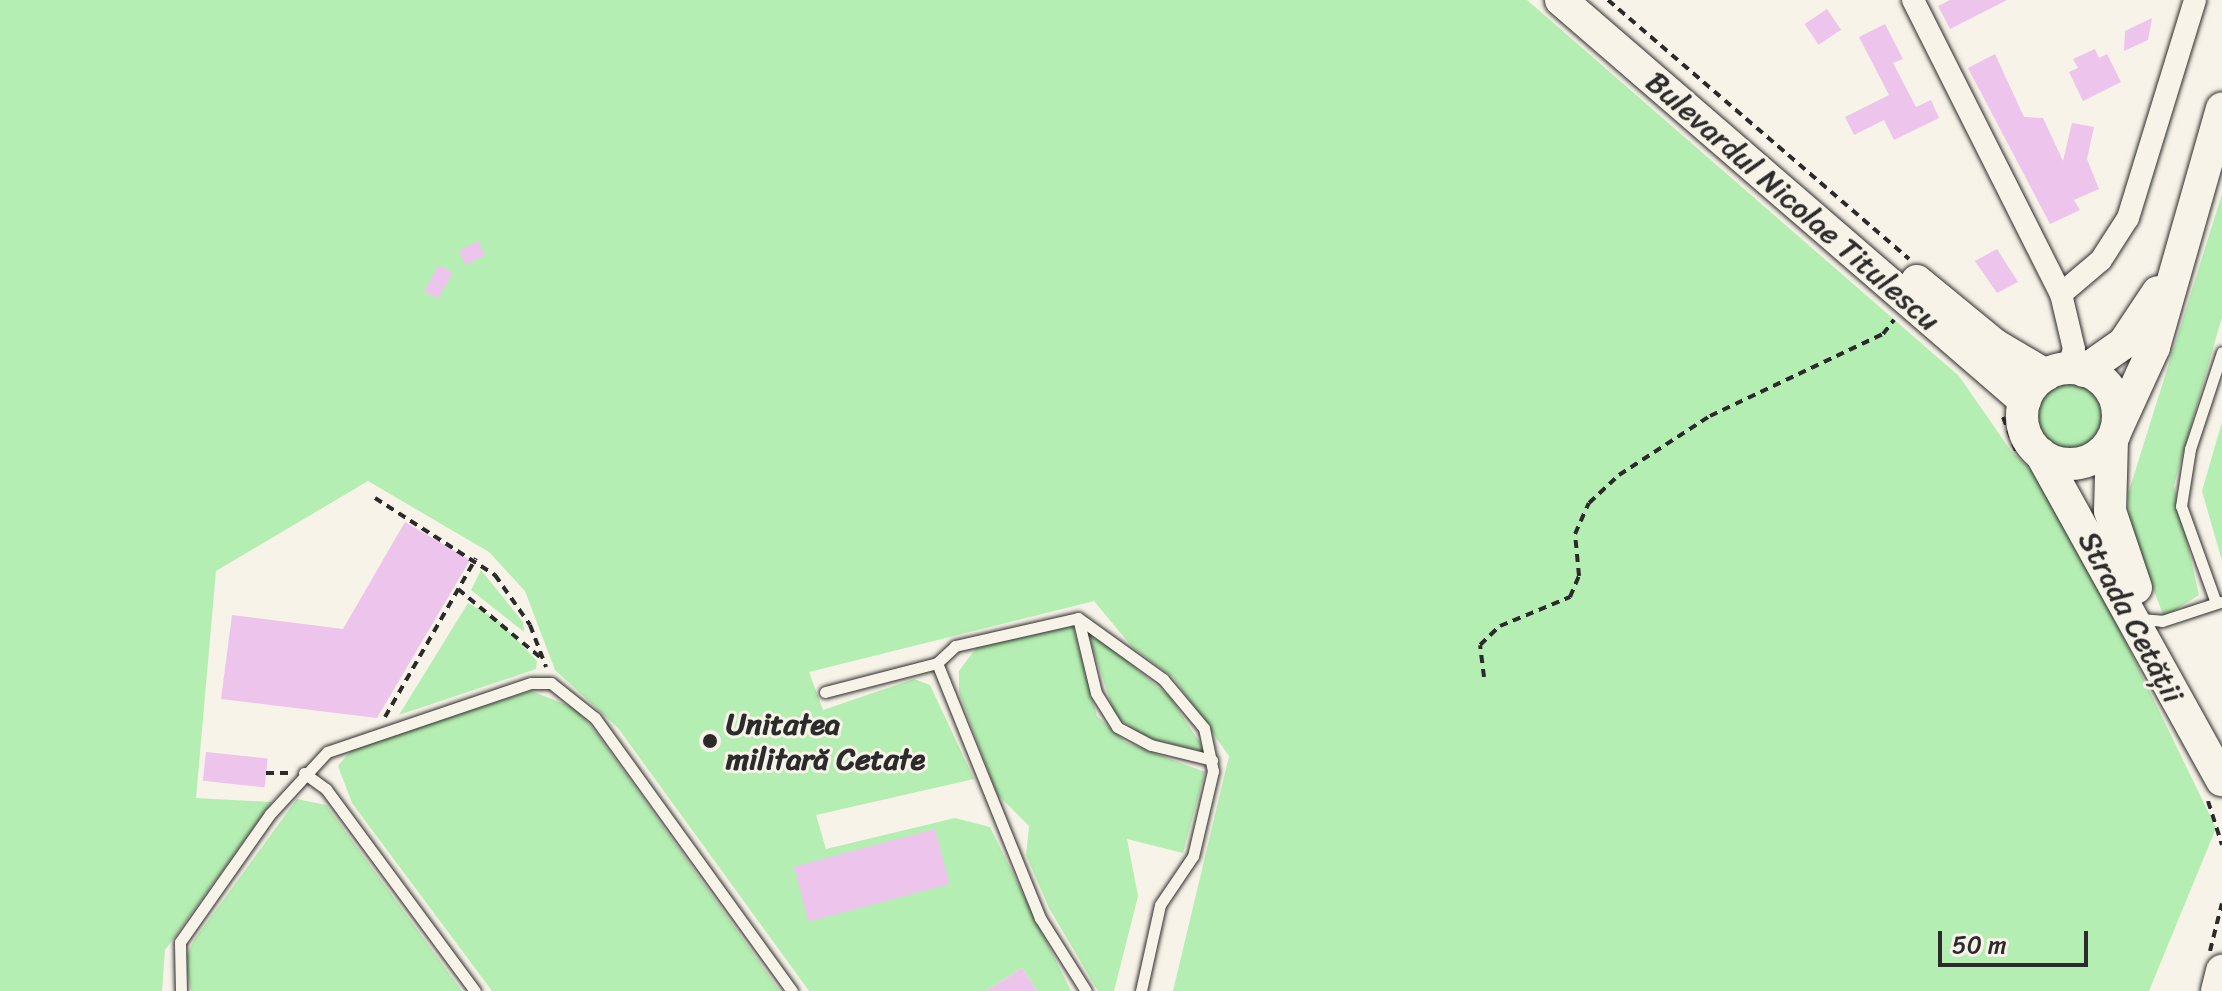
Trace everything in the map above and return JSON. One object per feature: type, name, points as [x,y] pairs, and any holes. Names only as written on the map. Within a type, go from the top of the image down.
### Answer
[{"type":"main road","name":"Bulevardul Nicolae Titulescu","points":[[1561,0],[2025,401]]},
{"type":"main road","name":"Bulevardul Nicolae Titulescu","points":[[1591,0],[1928,290],[2066,371]]},
{"type":"main road","name":"Strada Cetății","points":[[2115,434],[2154,347],[2176,257],[2222,108]]},
{"type":"main road","name":"Strada Cetății","points":[[2176,257],[2138,326],[2025,401],[2026,434],[2082,525],[2141,644],[2222,778]]},
{"type":"main road","name":"Strada Cetății","points":[[2066,371],[2112,393],[2115,537],[2222,778]]},
{"type":"main road","points":[[2041,454],[2074,464],[2115,434]]},
{"type":"main road","points":[[2217,991],[2222,971]]},
{"type":"street","points":[[1913,0],[2061,294],[2074,349],[2066,371]]},
{"type":"street","points":[[2061,294],[2101,260],[2128,218],[2195,0]]},
{"type":"lane","points":[[2082,525],[2101,546],[2136,616],[2154,622],[2219,602],[2181,506],[2190,449],[2222,352]]},
{"type":"lane","points":[[1078,618],[1096,693],[1117,727],[1151,745],[1212,760]]},
{"type":"lane","points":[[825,692],[937,663],[955,646],[1078,618],[1163,679],[1204,728],[1212,760],[1193,856],[1160,905],[1141,991]]},
{"type":"lane","points":[[937,663],[1040,918],[1086,991]]},
{"type":"lane","points":[[181,991],[180,942],[304,773],[327,752],[377,729],[551,683],[595,718],[792,991]]},
{"type":"lane","points":[[304,773],[326,789],[475,991]]},
{"type":"path","points":[[1608,0],[1912,262]]},
{"type":"path","points":[[1484,677],[1480,645],[1500,626],[1570,597],[1579,576],[1575,534],[1589,503],[1619,475],[1710,416],[1883,334],[1902,311]]},
{"type":"path","points":[[375,498],[476,558],[530,625],[551,683]]},
{"type":"path","points":[[377,729],[476,558]]},
{"type":"path","points":[[458,589],[543,660]]},
{"type":"green space","points":[[0,0],[1527,0],[1959,376],[2011,451],[2052,490],[2216,828],[2149,991],[1173,991],[1229,756],[1173,677],[1132,647],[1094,601],[809,672],[823,710],[914,679],[930,685],[974,779],[816,815],[826,849],[955,818],[990,827],[1071,991],[1037,991],[1022,968],[986,991],[809,991],[618,728],[555,670],[525,591],[489,552],[368,481],[216,571],[196,798],[272,802],[165,950],[162,991],[0,991]]},
{"type":"green space","points":[[2222,194],[2222,317],[2174,485],[2199,595],[2164,617],[2129,525],[2128,494]]},
{"type":"green space","points":[[2070,381],[2089,387],[2099,397],[2105,416],[2099,435],[2089,445],[2070,451],[2051,445],[2041,435],[2035,416],[2041,397],[2051,387]]},
{"type":"green space","points":[[2222,422],[2222,561],[2202,491]]},
{"type":"green space","points":[[481,570],[523,622],[524,632],[471,590]]},
{"type":"green space","points":[[468,603],[499,621],[537,661],[536,669],[399,715]]},
{"type":"green space","points":[[1073,626],[1097,716],[1125,742],[1205,772],[1183,853],[1127,839],[1138,896],[1114,991],[1098,991],[1049,908],[1026,855],[1029,826],[997,794],[959,692],[959,671],[977,647]]},
{"type":"green space","points":[[1086,627],[1170,697],[1206,752],[1147,738],[1115,716]]},
{"type":"green space","points":[[531,691],[575,708],[597,734],[780,991],[492,991],[352,803],[338,766],[354,747]]},
{"type":"green space","points":[[297,799],[326,805],[462,991],[191,991],[185,959],[194,940]]},
{"type":"building","points":[[1950,0],[2007,0],[1950,29],[1938,6]]},
{"type":"building","points":[[1827,9],[1841,30],[1819,45],[1805,24]]},
{"type":"building","points":[[2152,18],[2148,40],[2124,51],[2125,31]]},
{"type":"building","points":[[1885,24],[1903,59],[1893,63],[1916,107],[1931,100],[1939,118],[1894,140],[1884,120],[1854,135],[1845,117],[1889,95],[1859,37]]},
{"type":"building","points":[[2095,49],[2099,58],[2107,54],[2121,82],[2083,101],[2069,72],[2078,68],[2073,59]]},
{"type":"building","points":[[1995,54],[2024,117],[2043,118],[2063,161],[2072,123],[2094,127],[2087,159],[2099,189],[2074,200],[2080,210],[2050,224],[1968,68]]},
{"type":"building","points":[[478,241],[485,255],[466,265],[458,251]]},
{"type":"building","points":[[1997,249],[2018,282],[1997,293],[1975,261]]},
{"type":"building","points":[[439,265],[453,273],[438,299],[424,291]]},
{"type":"building","points":[[405,522],[470,560],[377,718],[221,699],[232,615],[343,629]]},
{"type":"building","points":[[206,752],[268,758],[265,787],[203,781]]},
{"type":"building","points":[[935,829],[950,884],[809,922],[794,867]]},
{"type":"building","points":[[1022,968],[1037,991],[986,991]]},
{"type":"place","name":"Unitatea militară Cetate","points":[[710,741]]}]
